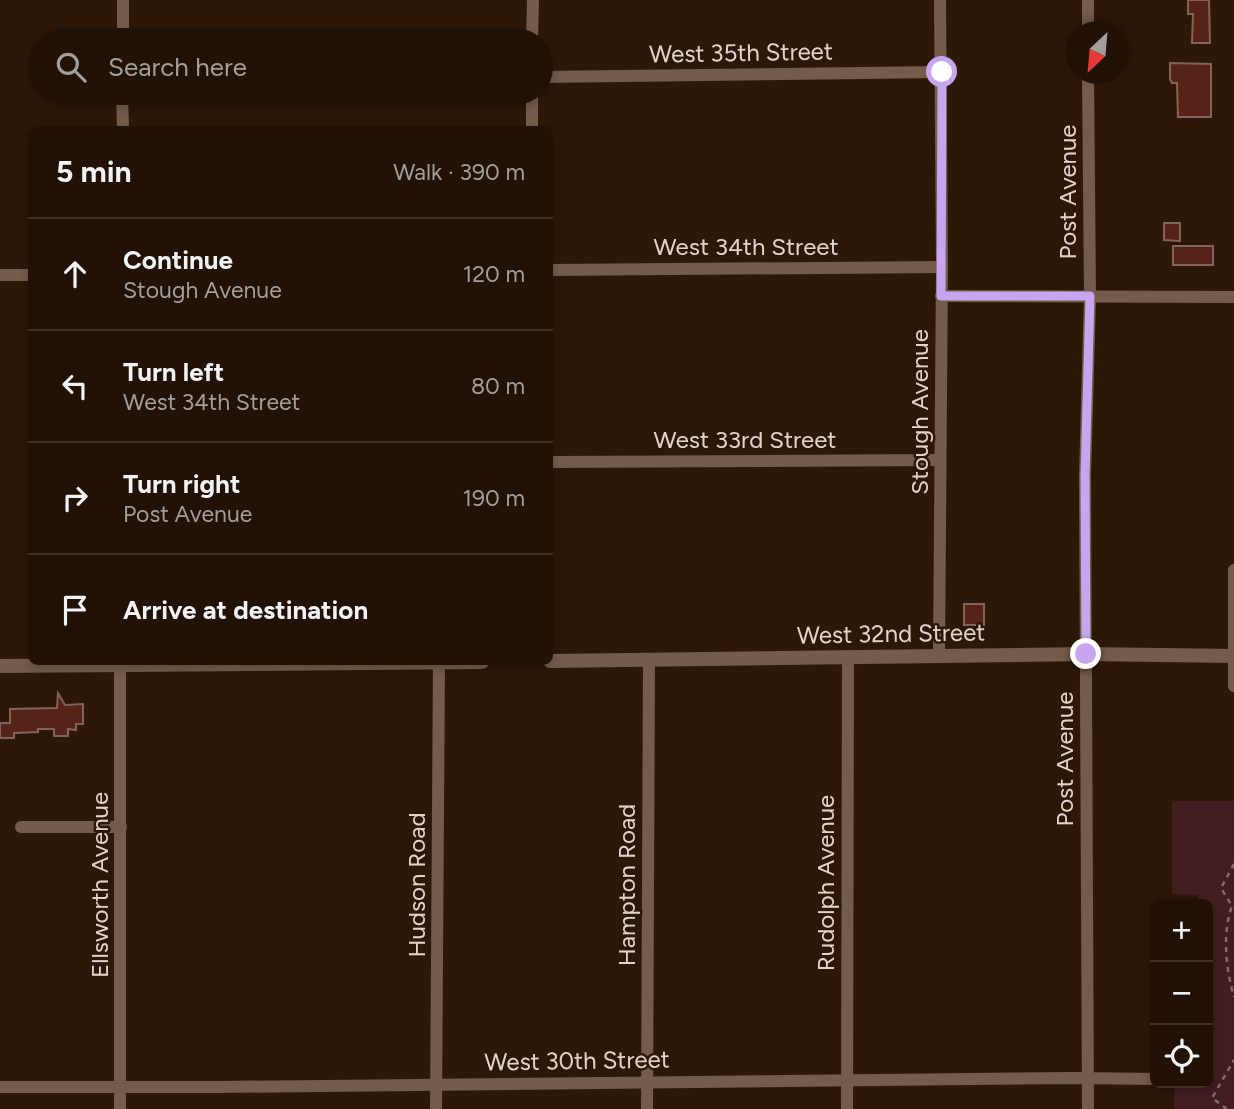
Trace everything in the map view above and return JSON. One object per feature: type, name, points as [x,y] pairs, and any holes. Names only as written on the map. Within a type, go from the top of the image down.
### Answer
[{"type":"street","points":[[123,0],[123,28]]},
{"type":"street","points":[[532,28],[533,0]]},
{"type":"street","name":"Stough Avenue","points":[[939,656],[942,267],[940,0]]},
{"type":"street","points":[[1088,0],[1088,21]]},
{"type":"street","name":"West 35th Street","points":[[553,77],[942,72]]},
{"type":"street","name":"Post Avenue","points":[[1088,84],[1090,296],[1085,476],[1088,1109]]},
{"type":"street","points":[[122,105],[122,126]]},
{"type":"street","points":[[532,105],[532,126]]},
{"type":"street","name":"West 34th Street","points":[[553,270],[942,267]]},
{"type":"street","points":[[0,275],[28,275]]},
{"type":"street","points":[[941,296],[1234,297]]},
{"type":"street","name":"West 33rd Street","points":[[553,462],[940,460]]},
{"type":"street","points":[[1234,570],[1234,687]]},
{"type":"street","name":"West 32nd Street","points":[[553,661],[1086,654],[1234,656]]},
{"type":"street","name":"Rudolph Avenue","points":[[847,1109],[848,658]]},
{"type":"street","name":"Hampton Road","points":[[647,1109],[649,661]]},
{"type":"street","points":[[0,666],[40,665]]},
{"type":"street","name":"Ellsworth Avenue","points":[[120,1109],[121,665]]},
{"type":"street","name":"Hudson Road","points":[[436,1109],[439,665]]},
{"type":"street","points":[[21,827],[121,827]]},
{"type":"street","name":"West 30th Street","points":[[0,1087],[1150,1079]]},
{"type":"path","points":[[1234,864],[1221,888],[1233,904],[1228,921],[1227,952],[1234,997]]},
{"type":"path","points":[[1227,1109],[1212,1098],[1234,1060]]},
{"type":"shaded area","points":[[1172,801],[1234,801],[1234,1109],[1174,1109],[1174,1088],[1213,1088],[1213,899],[1198,899],[1198,895],[1172,894]]},
{"type":"building","points":[[1188,0],[1209,0],[1210,43],[1192,43],[1193,14],[1188,14]]},
{"type":"building","points":[[1170,63],[1211,64],[1211,117],[1178,117],[1177,83],[1172,83],[1170,79]]},
{"type":"building","points":[[1164,223],[1180,223],[1180,241],[1164,240]]},
{"type":"building","points":[[1173,246],[1213,246],[1213,265],[1173,265]]},
{"type":"building","points":[[964,604],[984,604],[984,625],[964,625]]},
{"type":"building","points":[[58,693],[65,705],[83,704],[83,724],[76,724],[76,730],[68,729],[68,736],[54,736],[54,729],[38,729],[38,732],[14,733],[14,738],[0,738],[0,723],[10,723],[10,709],[57,708]]},
{"type":"route","points":[[942,72],[941,296],[1090,296],[1085,476],[1086,654]]}]
